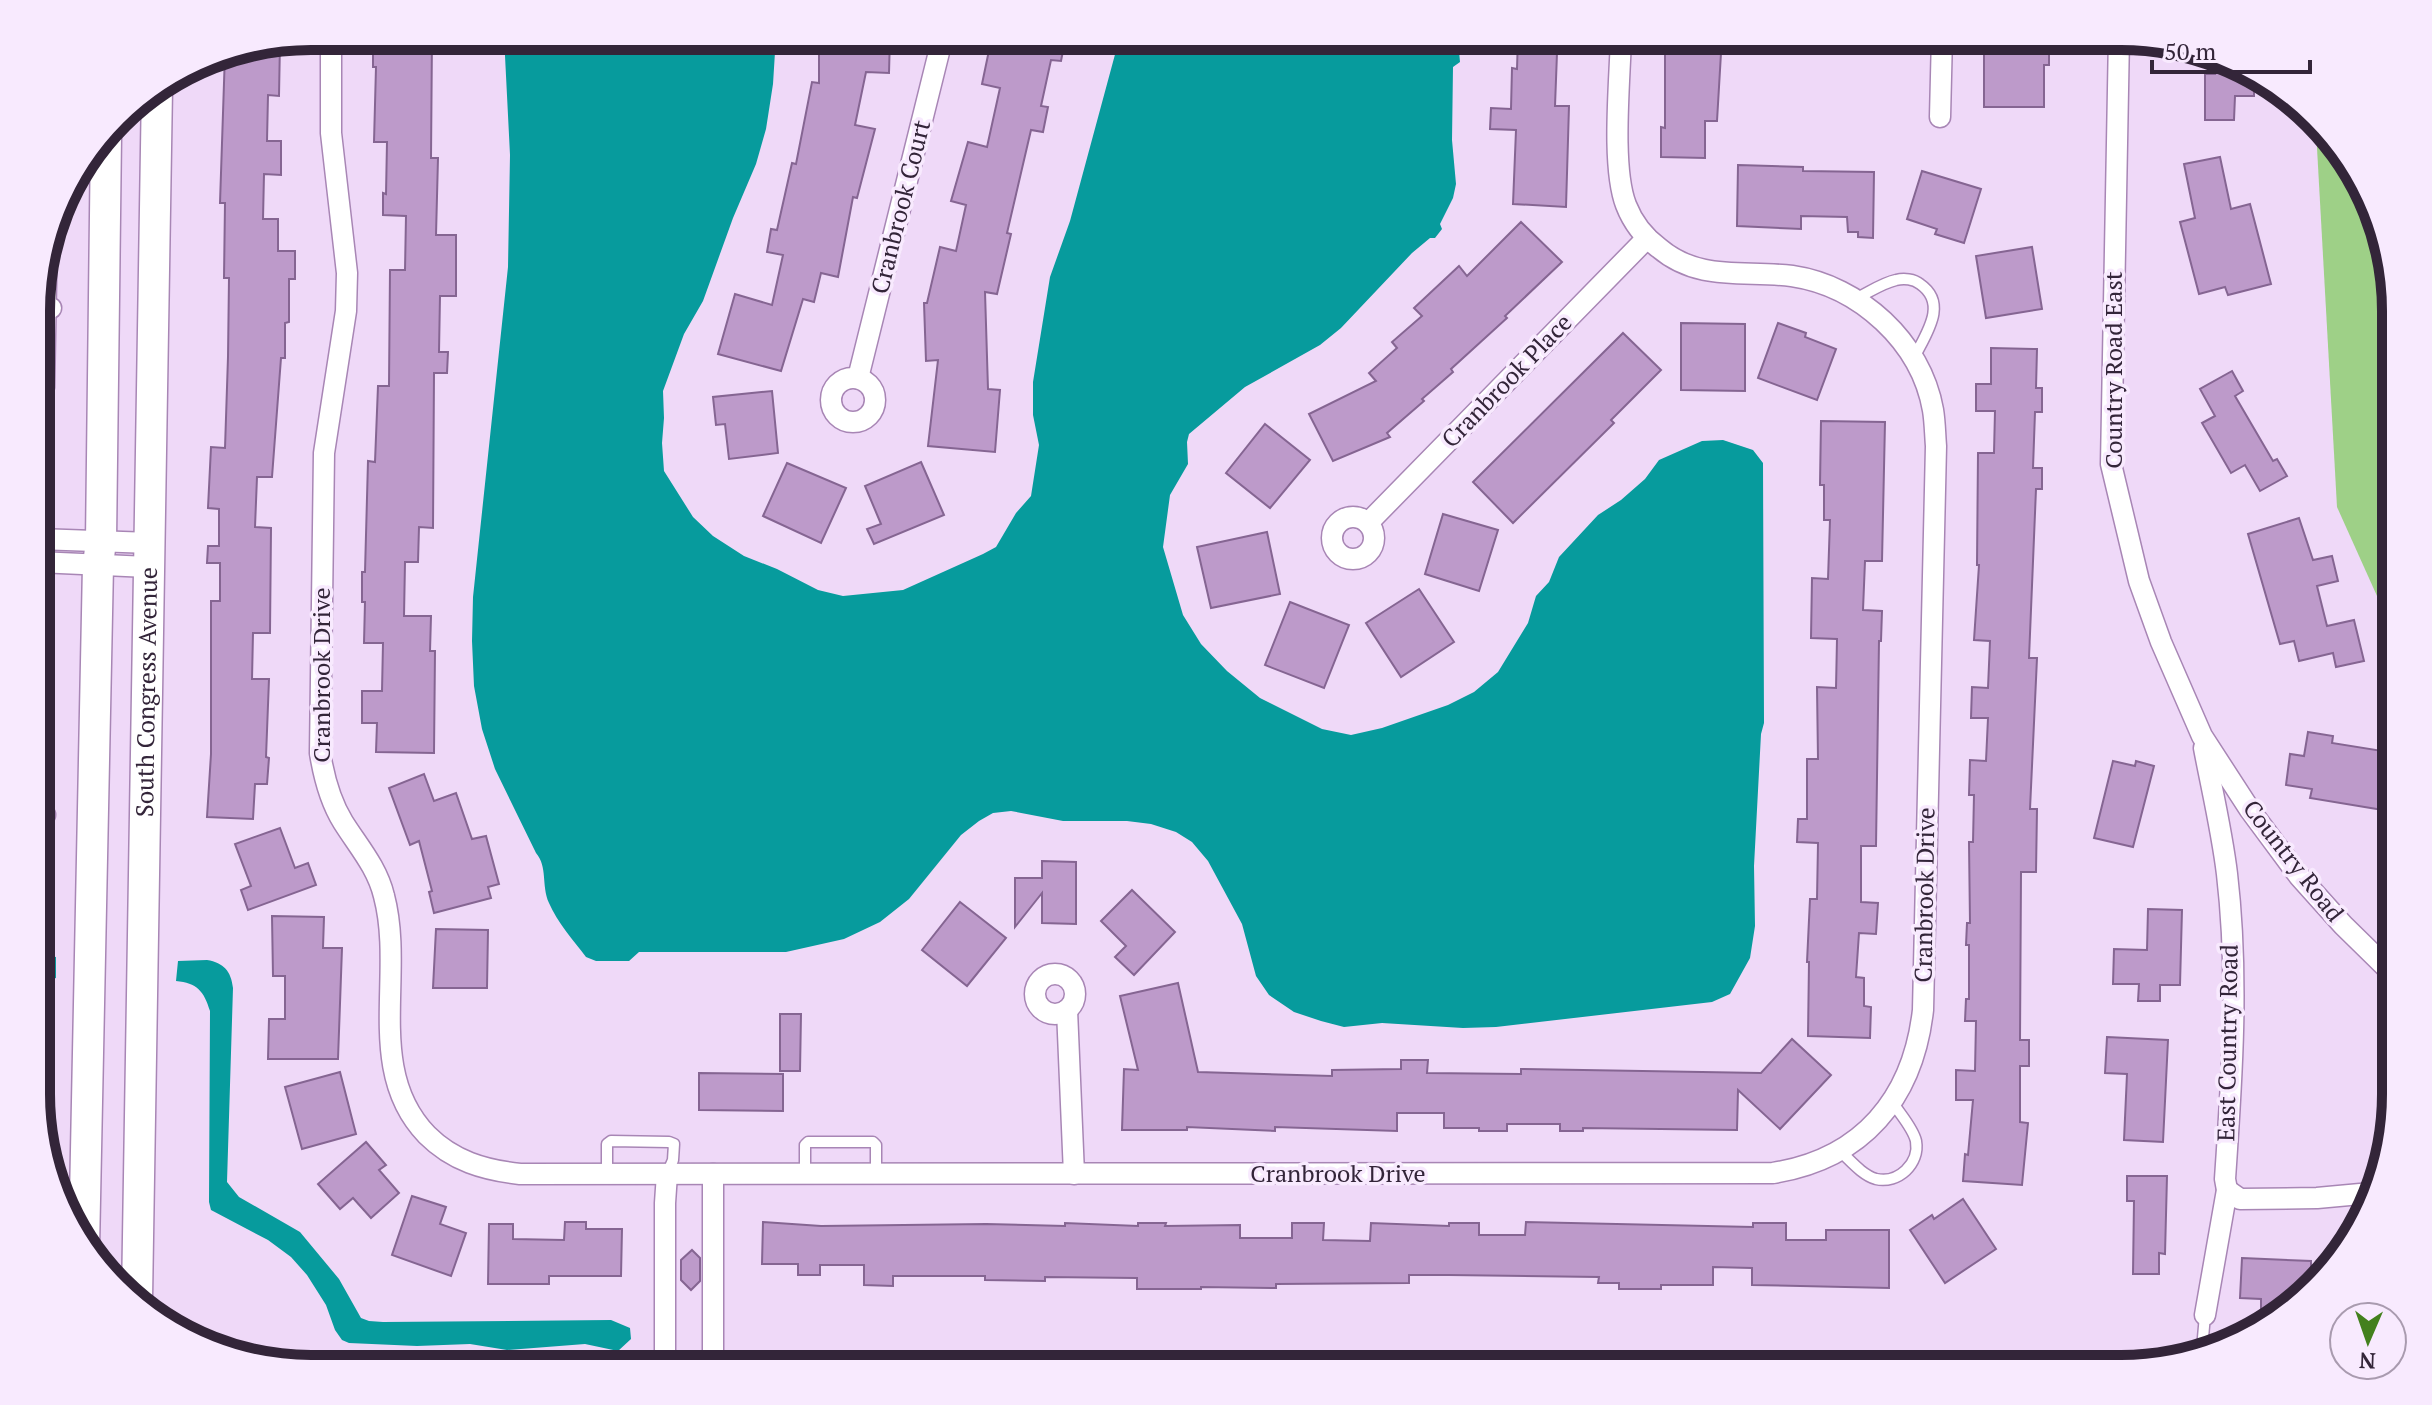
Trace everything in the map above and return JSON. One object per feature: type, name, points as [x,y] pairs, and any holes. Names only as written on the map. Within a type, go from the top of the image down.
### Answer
[{"type":"main road","name":"South Congress Avenue","points":[[137,1288],[157,101]]},
{"type":"main road","points":[[85,1223],[106,150]]},
{"type":"street","name":"Cranbrook Drive","points":[[331,50],[331,133],[347,273],[346,311],[324,453],[320,753],[322,771],[334,805],[370,861],[384,894],[391,937],[390,1042],[393,1073],[412,1117],[432,1140],[458,1159],[488,1170],[520,1174],[1755,1175],[1808,1166],[1840,1151],[1869,1130],[1893,1103],[1916,1054],[1923,1010],[1936,446],[1928,393],[1913,360],[1890,327],[1855,299],[1839,290],[1800,278],[1699,270],[1672,259],[1647,238],[1632,218],[1622,191],[1618,162],[1621,50]]},
{"type":"street","name":"Cranbrook Court","points":[[858,378],[940,50]]},
{"type":"street","points":[[1940,117],[1942,50]]},
{"type":"street","name":"Country Road East","points":[[2119,50],[2111,464],[2139,581],[2161,642],[2202,736]]},
{"type":"street","name":"Cranbrook Place","points":[[1368,523],[1647,238]]},
{"type":"street","points":[[50,542],[99,553],[149,555]]},
{"type":"street","points":[[50,560],[99,553]]},
{"type":"street","name":"Country Road","points":[[2202,736],[2250,810],[2299,876],[2381,962]]},
{"type":"street","name":"East Country Road","points":[[2202,736],[2227,874],[2233,1059],[2225,1179],[2227,1190],[2205,1315]]},
{"type":"street","points":[[1067,1010],[1074,1174]]},
{"type":"street","points":[[665,1355],[667,1174]]},
{"type":"street","points":[[713,1174],[713,1355]]},
{"type":"street","points":[[2227,1190],[2240,1199],[2361,1194]]},
{"type":"lane","points":[[1855,299],[1896,280],[1915,281],[1930,293],[1935,311],[1933,320],[1913,360]]},
{"type":"lane","points":[[1840,1151],[1876,1179],[1897,1177],[1906,1171],[1912,1163],[1916,1143],[1893,1103]]},
{"type":"lane","points":[[607,1174],[607,1144],[611,1141],[674,1144],[673,1160],[667,1174]]},
{"type":"lane","points":[[805,1174],[805,1145],[808,1142],[873,1142],[876,1145],[876,1174]]},
{"type":"lane","name":"East Country Road","points":[[2203,1341],[2205,1315]]},
{"type":"shaded area","points":[[505,50],[775,50],[766,129],[756,164],[703,301],[684,334],[663,391],[664,471],[693,517],[713,536],[744,556],[818,590],[843,596],[903,590],[996,547],[1016,513],[1031,496],[1039,445],[1033,415],[1033,382],[1050,277],[1070,221],[1116,50],[1459,51],[1460,62],[1453,67],[1452,140],[1456,184],[1453,198],[1440,224],[1442,229],[1435,238],[1430,238],[1412,253],[1341,328],[1320,345],[1245,387],[1189,434],[1188,464],[1170,495],[1163,547],[1183,615],[1201,644],[1227,671],[1260,698],[1322,729],[1351,735],[1382,728],[1448,705],[1474,692],[1498,672],[1528,623],[1536,596],[1549,582],[1559,557],[1598,515],[1645,479],[1659,460],[1702,441],[1723,440],[1753,450],[1763,463],[1764,723],[1754,866],[1755,926],[1750,958],[1730,994],[1712,1002],[1496,1027],[1382,1023],[1344,1027],[1294,1012],[1269,995],[1256,976],[1242,924],[1208,861],[1192,842],[1176,832],[1151,824],[1063,821],[1011,811],[993,813],[979,821],[961,835],[909,899],[880,922],[844,939],[786,952],[639,952],[629,961],[596,961],[586,957],[549,903],[540,858],[495,769],[482,729],[474,686],[473,597],[508,267],[510,155]]},
{"type":"shaded area","points":[[2316,138],[2355,196],[2377,260],[2381,294],[2381,605],[2337,507]]},
{"type":"shaded area","points":[[50,956],[56,957],[56,978],[50,980]]},
{"type":"shaded area","points":[[207,960],[226,969],[233,988],[227,1182],[239,1197],[300,1232],[339,1279],[361,1318],[383,1322],[611,1320],[630,1328],[631,1339],[618,1351],[585,1344],[507,1350],[470,1344],[417,1346],[349,1343],[342,1340],[326,1305],[291,1257],[268,1240],[211,1210],[210,1011],[199,989],[176,981],[178,961]]},
{"type":"building","points":[[373,50],[432,50],[431,158],[438,158],[436,235],[456,235],[456,296],[440,296],[439,352],[448,352],[447,373],[434,373],[433,528],[419,527],[418,562],[405,562],[404,616],[431,616],[430,651],[435,651],[434,753],[376,752],[377,723],[362,723],[362,691],[382,691],[383,643],[364,643],[362,572],[365,572],[368,461],[375,462],[378,386],[389,386],[390,270],[405,270],[406,216],[383,215],[387,142],[374,142],[376,67],[373,67]]},
{"type":"building","points":[[819,50],[890,50],[889,73],[866,72],[855,125],[875,129],[857,198],[853,197],[838,277],[821,273],[814,302],[803,299],[781,371],[718,354],[735,294],[772,305],[783,255],[767,252],[771,229],[777,230],[792,163],[796,164],[812,82],[819,83]]},
{"type":"building","points":[[989,50],[1063,50],[1061,61],[1051,60],[1041,106],[1048,107],[1043,132],[1031,130],[1007,233],[1011,234],[997,294],[985,292],[988,389],[1000,390],[995,452],[928,446],[938,360],[926,361],[924,303],[927,303],[940,247],[956,251],[966,205],[951,201],[968,142],[987,147],[1000,88],[982,84]]},
{"type":"building","points":[[1518,50],[1569,50],[1569,53],[1557,53],[1555,106],[1569,106],[1566,207],[1513,204],[1516,130],[1490,129],[1491,108],[1511,109],[1512,68],[1517,69]]},
{"type":"building","points":[[1665,50],[1721,50],[1717,121],[1705,121],[1705,158],[1661,157],[1661,127],[1665,128]]},
{"type":"building","points":[[1984,50],[2049,50],[2049,65],[2044,65],[2044,107],[1984,107]]},
{"type":"building","points":[[280,52],[279,96],[268,95],[267,141],[281,141],[281,175],[264,174],[263,219],[278,219],[278,251],[295,251],[295,279],[289,279],[289,322],[285,323],[285,358],[281,358],[272,477],[257,477],[255,527],[271,528],[270,633],[253,633],[252,679],[269,679],[266,757],[269,758],[267,784],[255,784],[253,819],[207,817],[211,754],[211,601],[220,601],[220,563],[207,563],[208,546],[219,546],[219,509],[208,508],[211,447],[225,448],[228,357],[229,278],[224,278],[225,203],[220,203],[225,65]]},
{"type":"building","points":[[2215,68],[2254,86],[2254,96],[2235,96],[2234,120],[2205,120],[2205,74],[2215,74]]},
{"type":"building","points":[[2220,157],[2231,209],[2250,204],[2271,284],[2228,295],[2225,287],[2199,294],[2180,222],[2195,218],[2184,164]]},
{"type":"building","points":[[1738,165],[1803,167],[1803,171],[1874,172],[1873,238],[1858,237],[1858,232],[1848,232],[1847,217],[1801,216],[1801,229],[1737,226]]},
{"type":"building","points":[[1922,171],[1981,189],[1964,243],[1935,234],[1937,229],[1907,219]]},
{"type":"building","points":[[1521,222],[1562,262],[1451,369],[1453,372],[1422,399],[1424,401],[1387,433],[1390,437],[1333,461],[1309,414],[1376,381],[1369,373],[1397,348],[1392,342],[1422,316],[1414,308],[1459,266],[1467,276]]},
{"type":"building","points":[[2032,247],[2042,309],[1986,318],[1976,256]]},
{"type":"building","points":[[1681,323],[1745,324],[1745,391],[1681,390]]},
{"type":"building","points":[[1778,323],[1836,349],[1817,400],[1758,378]]},
{"type":"building","points":[[1623,333],[1661,370],[1611,420],[1614,423],[1513,523],[1473,482]]},
{"type":"building","points":[[1991,348],[2037,349],[2036,388],[2042,388],[2042,412],[2035,412],[2033,468],[2042,468],[2042,489],[2036,489],[2029,658],[2037,658],[2030,809],[2037,809],[2036,872],[2021,872],[2020,1040],[2029,1040],[2029,1066],[2020,1066],[2020,1122],[2028,1123],[2022,1185],[1963,1181],[1973,1100],[1956,1100],[1956,1070],[1975,1071],[1976,1021],[1965,1021],[1966,999],[1969,999],[1969,945],[1966,945],[1967,923],[1970,923],[1969,842],[1973,842],[1974,795],[1969,795],[1970,760],[1986,761],[1988,718],[1971,718],[1972,687],[1988,688],[1990,641],[1974,640],[1979,565],[1978,453],[1994,453],[1995,411],[1976,411],[1976,384],[1991,384]]},
{"type":"building","points":[[2232,371],[2243,391],[2235,396],[2273,461],[2277,459],[2287,476],[2260,491],[2245,465],[2231,473],[2202,423],[2215,416],[2200,389]]},
{"type":"building","points":[[772,391],[778,453],[729,459],[725,424],[716,425],[713,397]]},
{"type":"building","points":[[1821,421],[1885,422],[1882,561],[1865,561],[1863,610],[1882,611],[1876,846],[1861,846],[1861,902],[1878,903],[1876,934],[1859,933],[1856,977],[1864,978],[1864,1006],[1871,1007],[1870,1038],[1808,1036],[1810,899],[1817,899],[1818,843],[1797,842],[1798,819],[1807,819],[1807,759],[1818,759],[1817,687],[1836,688],[1837,639],[1811,638],[1812,578],[1828,579],[1830,520],[1824,520],[1824,485],[1820,485]]},
{"type":"building","points":[[1265,424],[1310,460],[1270,508],[1226,473]]},
{"type":"building","points":[[921,462],[944,515],[874,544],[867,529],[881,524],[865,486]]},
{"type":"building","points":[[787,463],[846,488],[821,543],[763,516]]},
{"type":"building","points":[[1443,514],[1498,530],[1479,591],[1425,574]]},
{"type":"building","points":[[2299,518],[2313,560],[2332,556],[2338,581],[2317,586],[2327,626],[2354,620],[2364,661],[2336,667],[2333,653],[2299,661],[2294,641],[2280,644],[2248,534]]},
{"type":"building","points":[[1267,532],[1280,594],[1211,608],[1197,547]]},
{"type":"building","points":[[1419,589],[1454,642],[1401,677],[1366,623]]},
{"type":"building","points":[[1290,602],[1349,625],[1324,688],[1265,665]]},
{"type":"building","points":[[2308,732],[2333,736],[2332,743],[2381,751],[2381,810],[2310,798],[2312,789],[2286,785],[2290,754],[2304,756]]},
{"type":"building","points":[[2113,761],[2135,766],[2136,761],[2154,766],[2133,847],[2094,838]]},
{"type":"building","points":[[424,774],[434,801],[456,793],[472,839],[486,836],[499,884],[488,887],[491,898],[434,913],[429,892],[432,891],[419,841],[410,845],[389,788]]},
{"type":"building","points":[[280,828],[295,868],[308,863],[316,885],[248,910],[241,890],[251,886],[235,844]]},
{"type":"building","points":[[1042,861],[1076,862],[1076,924],[1042,923],[1042,893],[1015,927],[1015,878],[1042,878]]},
{"type":"building","points":[[1132,890],[1175,932],[1134,975],[1115,957],[1126,946],[1101,921]]},
{"type":"building","points":[[960,902],[1006,938],[967,986],[922,950]]},
{"type":"building","points":[[2148,909],[2182,910],[2180,985],[2160,985],[2160,1001],[2138,1001],[2139,984],[2113,984],[2114,949],[2147,950]]},
{"type":"building","points":[[272,916],[324,917],[323,948],[342,948],[338,1059],[268,1059],[269,1019],[285,1019],[285,976],[273,976]]},
{"type":"building","points":[[436,929],[488,930],[487,988],[433,988]]},
{"type":"building","points":[[1178,983],[1198,1072],[1332,1076],[1332,1070],[1401,1069],[1401,1060],[1428,1060],[1427,1073],[1521,1074],[1521,1069],[1761,1073],[1792,1039],[1831,1075],[1780,1129],[1738,1090],[1737,1130],[1583,1128],[1583,1131],[1560,1131],[1560,1124],[1507,1124],[1507,1131],[1479,1131],[1479,1128],[1444,1128],[1444,1113],[1397,1113],[1397,1131],[1275,1127],[1275,1131],[1187,1127],[1187,1130],[1122,1130],[1124,1069],[1138,1070],[1120,996]]},
{"type":"building","points":[[780,1014],[801,1014],[800,1071],[780,1071]]},
{"type":"building","points":[[2107,1037],[2168,1040],[2163,1142],[2124,1140],[2127,1074],[2105,1073]]},
{"type":"building","points":[[340,1072],[356,1134],[302,1149],[285,1087]]},
{"type":"building","points":[[699,1073],[783,1074],[783,1111],[699,1110]]},
{"type":"building","points":[[366,1142],[386,1165],[379,1170],[399,1193],[371,1218],[353,1198],[340,1209],[318,1184]]},
{"type":"building","points":[[2127,1176],[2167,1176],[2165,1254],[2159,1253],[2159,1274],[2133,1274],[2134,1201],[2127,1201]]},
{"type":"building","points":[[412,1196],[446,1207],[440,1224],[466,1233],[451,1276],[392,1255]]},
{"type":"building","points":[[1963,1199],[1996,1249],[1945,1283],[1910,1230],[1932,1215],[1934,1219]]},
{"type":"building","points":[[565,1222],[586,1222],[586,1229],[622,1229],[621,1276],[549,1276],[549,1284],[488,1284],[489,1224],[513,1224],[513,1239],[564,1240]]},
{"type":"building","points":[[763,1222],[821,1226],[1065,1226],[1065,1223],[1240,1225],[1240,1238],[1292,1238],[1292,1223],[1324,1223],[1323,1240],[1370,1241],[1371,1223],[1449,1226],[1449,1223],[1479,1223],[1479,1235],[1525,1235],[1526,1222],[1753,1227],[1753,1223],[1786,1223],[1786,1240],[1826,1240],[1826,1230],[1889,1230],[1889,1288],[1752,1285],[1752,1268],[1713,1267],[1713,1285],[1661,1285],[1661,1289],[1619,1289],[1619,1283],[1598,1283],[1599,1277],[1449,1275],[1409,1275],[1409,1283],[1276,1284],[1276,1288],[1137,1289],[1137,1278],[1045,1277],[1045,1281],[985,1280],[985,1276],[893,1276],[893,1286],[864,1285],[864,1265],[820,1265],[820,1275],[798,1275],[798,1264],[762,1264]]},
{"type":"building","points":[[692,1250],[700,1258],[700,1281],[691,1290],[681,1280],[681,1260]]},
{"type":"building","points":[[2242,1258],[2311,1261],[2311,1269],[2314,1269],[2306,1279],[2266,1310],[2261,1310],[2261,1299],[2240,1298]]}]
